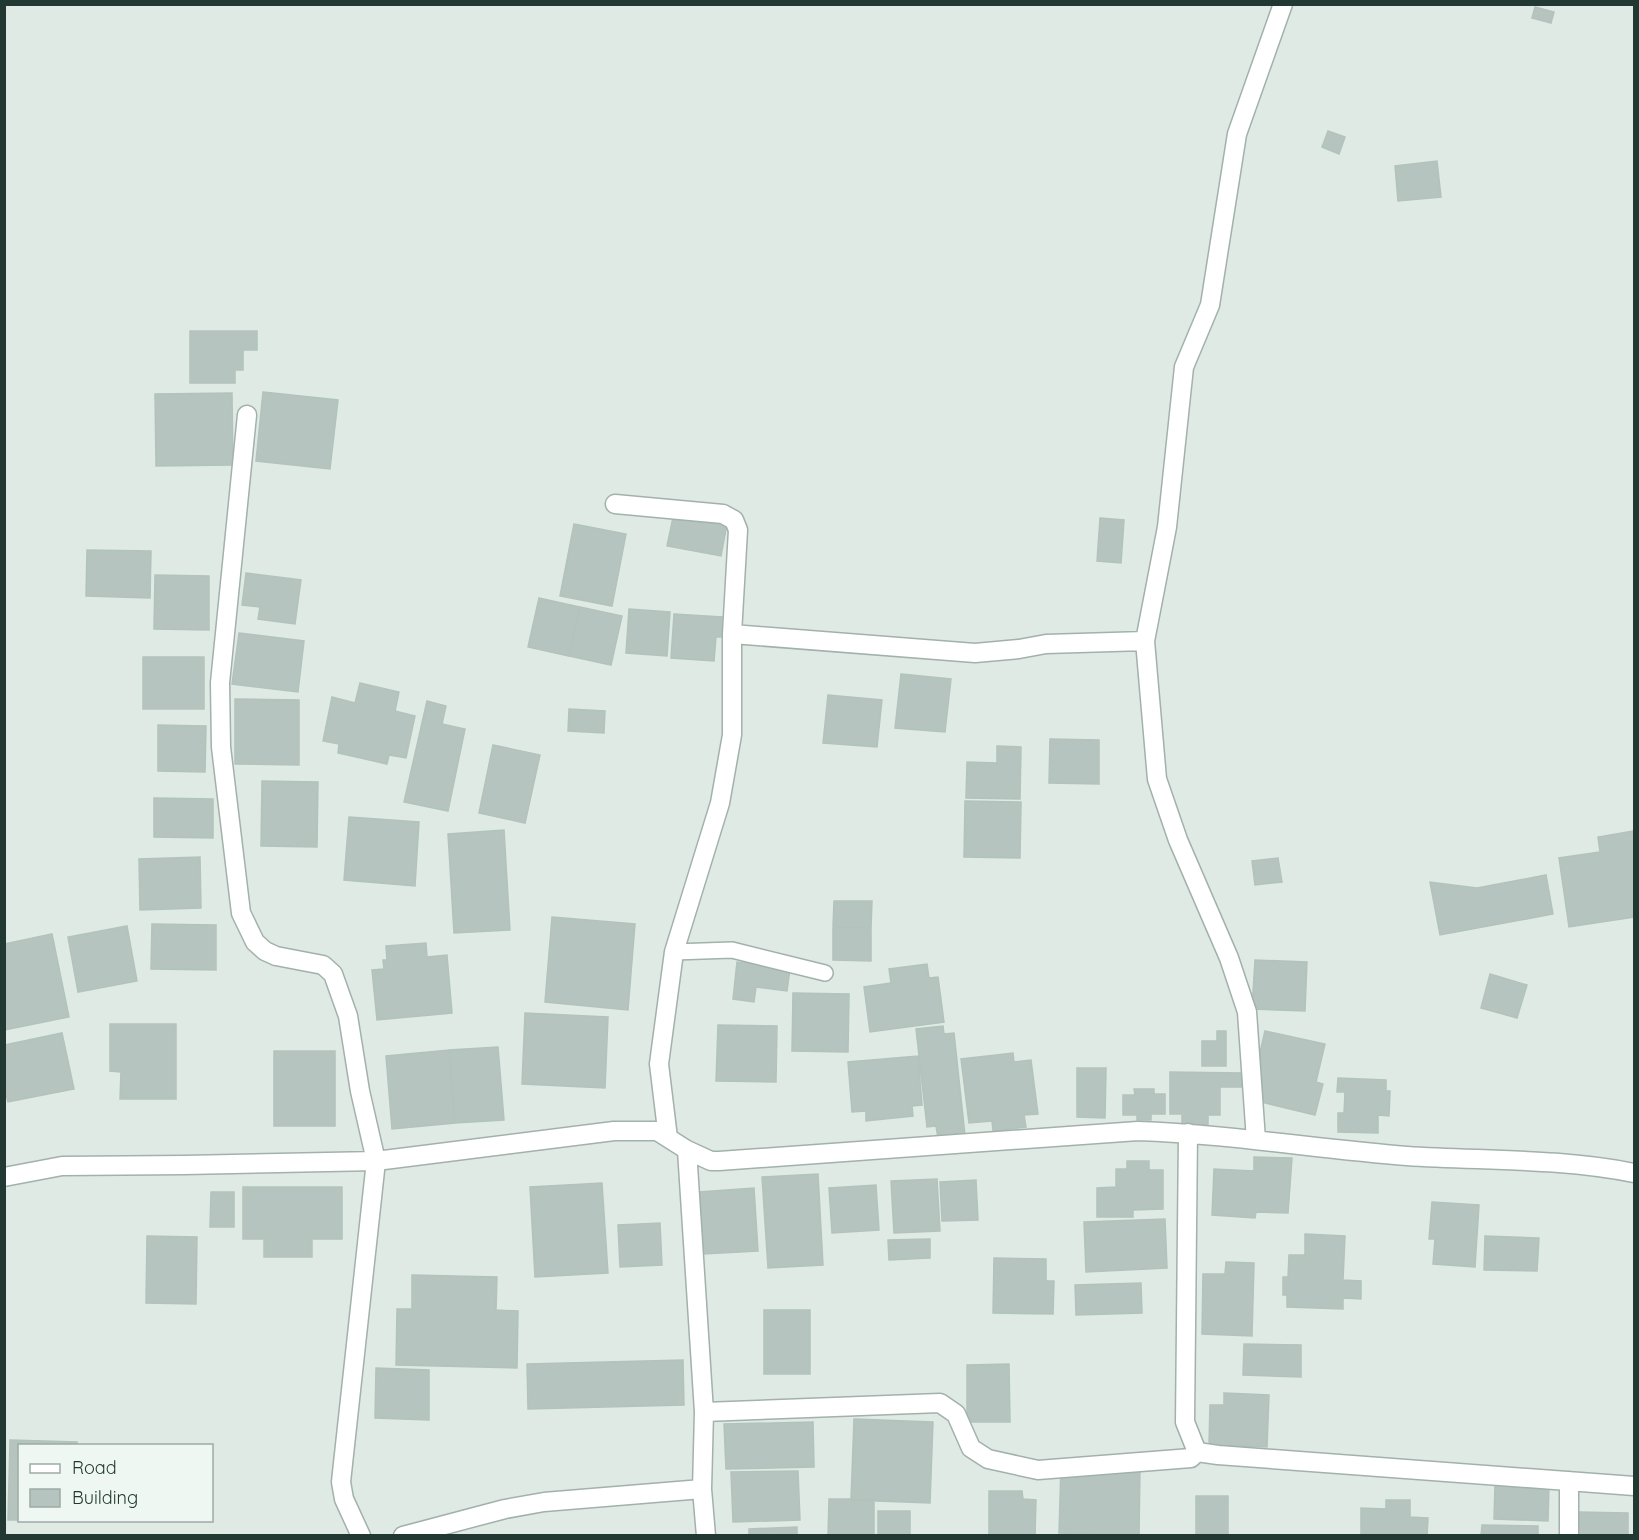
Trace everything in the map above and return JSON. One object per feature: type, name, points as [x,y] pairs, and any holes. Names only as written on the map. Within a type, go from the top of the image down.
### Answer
[{"type":"street","points":[[1256,1140],[1247,1012],[1229,958],[1178,840],[1157,779],[1145,641],[1167,527],[1184,367],[1210,305],[1237,134],[1283,4]]},
{"type":"street","points":[[247,415],[220,682],[220,747],[241,913],[255,942],[265,951],[276,956],[323,965],[333,974],[348,1016],[360,1091],[376,1161],[341,1482],[344,1499],[361,1536]]},
{"type":"street","points":[[615,504],[723,514],[734,520],[738,530],[732,634],[732,735],[720,803],[674,952],[659,1064],[668,1138]]},
{"type":"street","points":[[732,634],[975,653],[1047,644],[1145,641]]},
{"type":"street","points":[[4,1177],[62,1166],[376,1161],[614,1131],[657,1131],[687,1150],[711,1161],[1138,1131],[1188,1133],[1405,1156],[1601,1167],[1635,1173]]},
{"type":"street","points":[[1188,1133],[1185,1422],[1197,1452]]},
{"type":"street","points":[[687,1150],[704,1412],[702,1489],[706,1536]]},
{"type":"street","points":[[704,1412],[940,1403],[956,1414],[971,1448],[988,1459],[1038,1470],[1191,1458],[1197,1452]]},
{"type":"street","points":[[1197,1452],[1635,1486]]},
{"type":"street","points":[[1569,1481],[1569,1536]]},
{"type":"street","points":[[403,1536],[505,1509],[544,1502],[702,1489]]},
{"type":"lane","points":[[674,952],[732,950],[825,972]]},
{"type":"building","points":[[1535,7],[1554,12],[1551,23],[1532,18]]},
{"type":"building","points":[[1328,131],[1345,137],[1339,154],[1322,147]]},
{"type":"building","points":[[1437,161],[1441,197],[1398,201],[1395,166]]},
{"type":"building","points":[[190,331],[257,331],[257,350],[243,350],[243,370],[235,370],[235,383],[190,383]]},
{"type":"building","points":[[263,392],[338,400],[330,469],[256,461]]},
{"type":"building","points":[[232,393],[233,465],[156,466],[155,394]]},
{"type":"building","points":[[674,513],[727,524],[721,556],[667,546]]},
{"type":"building","points":[[1100,518],[1124,520],[1121,563],[1097,561]]},
{"type":"building","points":[[574,524],[626,534],[612,606],[560,596]]},
{"type":"building","points":[[87,550],[151,551],[150,598],[86,596]]},
{"type":"building","points":[[246,573],[301,580],[295,624],[258,619],[260,607],[242,605]]},
{"type":"building","points":[[155,575],[209,576],[209,630],[154,629]]},
{"type":"building","points":[[539,598],[580,607],[569,656],[528,647]]},
{"type":"building","points":[[580,607],[622,616],[611,665],[569,656]]},
{"type":"building","points":[[629,609],[670,612],[667,656],[626,653]]},
{"type":"building","points":[[674,614],[722,617],[721,637],[716,637],[714,661],[671,658]]},
{"type":"building","points":[[239,633],[304,641],[298,692],[232,684]]},
{"type":"building","points":[[143,657],[204,657],[204,709],[143,709]]},
{"type":"building","points":[[901,674],[951,679],[945,732],[895,728]]},
{"type":"building","points":[[360,683],[399,692],[395,711],[415,716],[406,758],[389,755],[387,764],[338,753],[339,744],[323,741],[332,697],[355,703]]},
{"type":"building","points":[[828,695],[882,700],[877,747],[823,743]]},
{"type":"building","points":[[235,699],[299,700],[299,765],[235,764]]},
{"type":"building","points":[[427,701],[446,706],[442,724],[465,729],[448,811],[404,802]]},
{"type":"building","points":[[569,709],[605,711],[604,733],[568,731]]},
{"type":"building","points":[[158,725],[206,726],[205,772],[158,771]]},
{"type":"building","points":[[1050,739],[1099,740],[1099,784],[1049,783]]},
{"type":"building","points":[[493,745],[540,755],[525,823],[479,813]]},
{"type":"building","points":[[997,746],[1021,747],[1020,799],[966,798],[967,762],[997,763]]},
{"type":"building","points":[[262,781],[318,782],[317,847],[261,846]]},
{"type":"building","points":[[154,798],[213,799],[213,838],[154,837]]},
{"type":"building","points":[[965,801],[1021,802],[1020,858],[964,857]]},
{"type":"building","points":[[349,817],[419,822],[415,886],[344,880]]},
{"type":"building","points":[[504,830],[510,930],[454,933],[448,834]]},
{"type":"building","points":[[1634,831],[1634,917],[1569,927],[1559,858],[1600,852],[1598,837]]},
{"type":"building","points":[[200,857],[201,908],[140,910],[139,859]]},
{"type":"building","points":[[1278,858],[1282,882],[1255,885],[1252,861]]},
{"type":"building","points":[[1546,875],[1553,914],[1440,935],[1430,882],[1477,888]]},
{"type":"building","points":[[834,901],[872,901],[871,928],[833,927]]},
{"type":"building","points":[[552,917],[635,924],[628,1010],[545,1002]]},
{"type":"building","points":[[152,924],[216,925],[216,970],[151,969]]},
{"type":"building","points":[[127,926],[137,981],[78,992],[68,937]]},
{"type":"building","points":[[833,927],[871,928],[871,961],[833,960]]},
{"type":"building","points":[[52,934],[69,1017],[4,1030],[4,944]]},
{"type":"building","points":[[426,943],[427,957],[447,955],[452,1013],[377,1020],[372,970],[384,969],[383,960],[387,960],[386,946]]},
{"type":"building","points":[[1255,960],[1307,962],[1305,1011],[1252,1009]]},
{"type":"building","points":[[737,962],[790,969],[787,991],[756,987],[754,1002],[733,999]]},
{"type":"building","points":[[927,964],[929,978],[938,977],[944,1022],[870,1032],[864,987],[891,983],[889,969]]},
{"type":"building","points":[[1490,974],[1527,985],[1517,1018],[1481,1008]]},
{"type":"building","points":[[793,993],[849,994],[848,1052],[792,1051]]},
{"type":"building","points":[[525,1013],[608,1017],[605,1088],[522,1084]]},
{"type":"building","points":[[110,1024],[176,1024],[176,1099],[120,1099],[121,1072],[110,1071]]},
{"type":"building","points":[[718,1025],[777,1026],[776,1082],[716,1081]]},
{"type":"building","points":[[943,1026],[944,1034],[954,1033],[965,1135],[938,1138],[936,1126],[927,1127],[916,1029]]},
{"type":"building","points":[[1217,1031],[1226,1031],[1226,1066],[1202,1066],[1202,1041],[1217,1041]]},
{"type":"building","points":[[1265,1031],[1325,1044],[1316,1082],[1323,1084],[1315,1115],[1257,1101],[1263,1076],[1255,1074]]},
{"type":"building","points":[[62,1033],[74,1089],[8,1102],[4,1087],[4,1045]]},
{"type":"building","points":[[498,1047],[504,1120],[455,1123],[449,1050]]},
{"type":"building","points":[[449,1050],[455,1123],[392,1129],[386,1056]]},
{"type":"building","points":[[274,1051],[335,1051],[335,1126],[274,1126]]},
{"type":"building","points":[[1013,1053],[1014,1062],[1031,1060],[1038,1114],[1024,1115],[1026,1127],[993,1131],[992,1121],[969,1123],[961,1059]]},
{"type":"building","points":[[918,1056],[922,1105],[912,1106],[913,1116],[866,1121],[866,1111],[852,1112],[848,1062]]},
{"type":"building","points":[[1077,1068],[1106,1068],[1105,1118],[1077,1117]]},
{"type":"building","points":[[1170,1072],[1242,1073],[1242,1087],[1220,1087],[1220,1115],[1208,1115],[1208,1128],[1182,1127],[1182,1114],[1170,1114]]},
{"type":"building","points":[[1338,1078],[1386,1080],[1386,1091],[1390,1091],[1389,1116],[1378,1115],[1378,1133],[1338,1132],[1338,1113],[1344,1113],[1345,1092],[1337,1092]]},
{"type":"building","points":[[1134,1089],[1154,1089],[1154,1094],[1165,1094],[1165,1114],[1151,1114],[1151,1120],[1137,1120],[1137,1115],[1123,1115],[1123,1095],[1135,1095]]},
{"type":"building","points":[[1254,1157],[1292,1158],[1288,1213],[1256,1212],[1255,1218],[1212,1215],[1214,1169],[1254,1171]]},
{"type":"building","points":[[1127,1161],[1149,1161],[1149,1170],[1163,1170],[1163,1209],[1133,1210],[1133,1217],[1097,1217],[1097,1188],[1116,1187],[1116,1169],[1127,1169]]},
{"type":"building","points":[[818,1174],[823,1265],[768,1268],[762,1177]]},
{"type":"building","points":[[937,1179],[940,1231],[894,1233],[891,1181]]},
{"type":"building","points":[[976,1180],[978,1220],[942,1221],[940,1182]]},
{"type":"building","points":[[602,1183],[608,1273],[535,1277],[530,1187]]},
{"type":"building","points":[[876,1185],[879,1230],[832,1233],[829,1188]]},
{"type":"building","points":[[243,1187],[342,1187],[342,1239],[312,1239],[312,1257],[264,1257],[264,1239],[243,1239]]},
{"type":"building","points":[[754,1188],[758,1251],[703,1254],[699,1192]]},
{"type":"building","points":[[211,1192],[234,1192],[234,1227],[210,1227]]},
{"type":"building","points":[[1432,1202],[1479,1205],[1475,1267],[1433,1264],[1435,1239],[1429,1239]]},
{"type":"building","points":[[1165,1219],[1167,1268],[1086,1272],[1084,1222]]},
{"type":"building","points":[[660,1223],[662,1265],[620,1267],[618,1225]]},
{"type":"building","points":[[1305,1234],[1345,1236],[1343,1280],[1361,1281],[1361,1299],[1343,1298],[1343,1309],[1287,1307],[1287,1295],[1283,1295],[1283,1277],[1288,1277],[1289,1255],[1305,1255]]},
{"type":"building","points":[[147,1236],[197,1237],[196,1304],[146,1303]]},
{"type":"building","points":[[1485,1236],[1539,1238],[1537,1271],[1484,1270]]},
{"type":"building","points":[[930,1239],[930,1258],[889,1260],[888,1240]]},
{"type":"building","points":[[994,1258],[1046,1259],[1046,1281],[1054,1281],[1053,1314],[993,1313]]},
{"type":"building","points":[[1226,1262],[1254,1263],[1252,1336],[1202,1334],[1203,1274],[1225,1274]]},
{"type":"building","points":[[412,1275],[497,1277],[496,1310],[518,1311],[517,1368],[396,1365],[397,1309],[412,1309]]},
{"type":"building","points":[[1141,1283],[1142,1313],[1076,1315],[1075,1285]]},
{"type":"building","points":[[764,1310],[810,1310],[810,1374],[764,1374]]},
{"type":"building","points":[[1244,1344],[1301,1345],[1301,1377],[1243,1375]]},
{"type":"building","points":[[683,1360],[684,1405],[528,1409],[527,1364]]},
{"type":"building","points":[[1009,1364],[1010,1422],[967,1422],[967,1365]]},
{"type":"building","points":[[376,1368],[429,1370],[429,1420],[375,1418]]},
{"type":"building","points":[[1224,1393],[1269,1395],[1267,1447],[1209,1445],[1210,1405],[1224,1405]]},
{"type":"building","points":[[854,1419],[933,1422],[930,1503],[851,1500]]},
{"type":"building","points":[[813,1422],[814,1467],[726,1469],[724,1424]]},
{"type":"building","points":[[10,1440],[77,1442],[77,1444],[18,1444],[18,1520],[8,1520]]},
{"type":"building","points":[[1061,1465],[1140,1467],[1139,1536],[1059,1533]]},
{"type":"building","points":[[798,1471],[800,1520],[733,1522],[731,1472]]},
{"type":"building","points":[[1495,1484],[1549,1485],[1548,1521],[1494,1519]]},
{"type":"building","points":[[989,1491],[1022,1491],[1023,1499],[1036,1500],[1035,1536],[989,1536]]},
{"type":"building","points":[[1196,1496],[1228,1496],[1228,1536],[1196,1536]]},
{"type":"building","points":[[829,1499],[874,1499],[874,1536],[828,1536]]},
{"type":"building","points":[[1386,1500],[1410,1500],[1410,1517],[1428,1518],[1427,1536],[1361,1536],[1361,1508],[1386,1509]]},
{"type":"building","points":[[878,1511],[910,1511],[910,1536],[878,1536]]},
{"type":"building","points":[[1578,1512],[1628,1513],[1628,1536],[1577,1536]]},
{"type":"building","points":[[1482,1525],[1538,1526],[1538,1536],[1481,1536]]},
{"type":"building","points":[[797,1527],[797,1536],[749,1536],[749,1529]]}]
